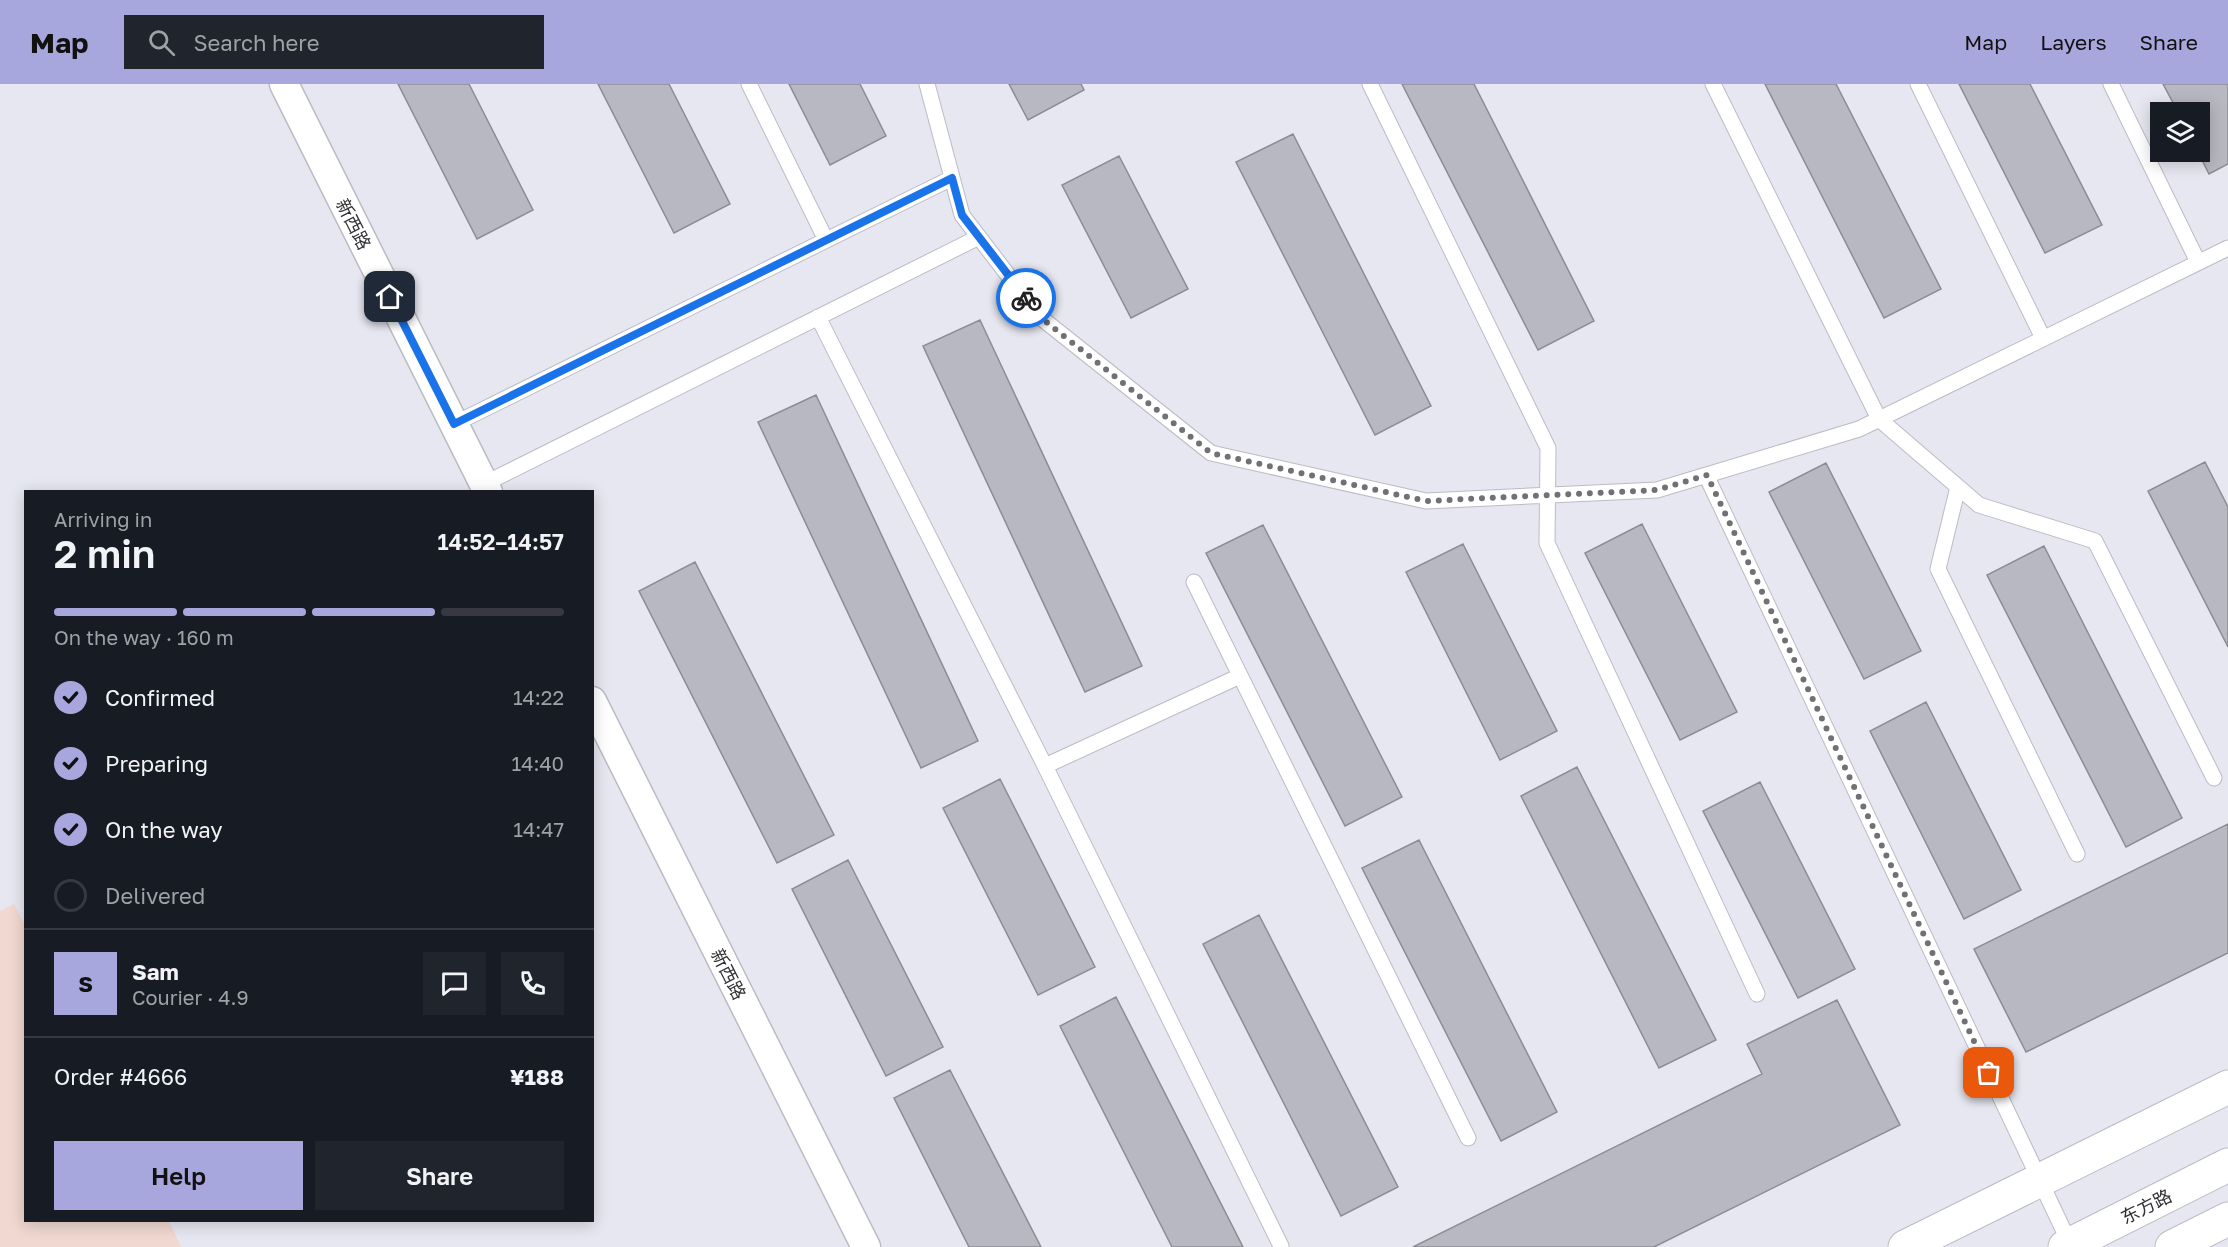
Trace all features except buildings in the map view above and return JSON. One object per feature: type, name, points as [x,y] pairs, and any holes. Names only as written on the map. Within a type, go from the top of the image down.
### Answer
[{"type":"main road","points":[[1905,1247],[2228,1087]]},
{"type":"main road","name":"东方路","points":[[2067,1246],[2228,1165]]},
{"type":"main road","points":[[2172,1247],[2228,1219]]},
{"type":"street","name":"新西路","points":[[284,84],[486,488]]},
{"type":"street","name":"新西路","points":[[594,705],[866,1247]]},
{"type":"lane","points":[[749,84],[826,240]]},
{"type":"lane","points":[[927,84],[962,215],[1040,317],[1211,453],[1426,501],[1657,490],[1859,429],[2228,248]]},
{"type":"lane","points":[[1370,84],[1548,448],[1547,543],[1757,994]]},
{"type":"lane","points":[[1713,84],[1879,419],[1979,505],[2095,541],[2214,778]]},
{"type":"lane","points":[[1918,84],[2043,338]]},
{"type":"lane","points":[[2111,84],[2198,262]]},
{"type":"lane","points":[[454,424],[952,178]]},
{"type":"lane","points":[[486,488],[979,237]]},
{"type":"lane","points":[[818,317],[1045,766],[1281,1246]]},
{"type":"lane","points":[[1707,475],[2040,1180],[2067,1246]]},
{"type":"lane","points":[[1958,487],[1938,569],[2077,854]]},
{"type":"lane","points":[[1194,582],[1468,1138]]},
{"type":"lane","points":[[1045,766],[1240,676]]},
{"type":"shaded area","points":[[14,904],[24,923],[24,1222],[169,1222],[181,1247],[0,1247],[0,911]]},
{"type":"way so far","points":[[1026,298],[1040,317],[1211,453],[1426,501],[1657,490],[1707,475],[1989,1073]]},
{"type":"route","points":[[390,297],[454,424],[952,178],[962,215],[1026,298]]}]
